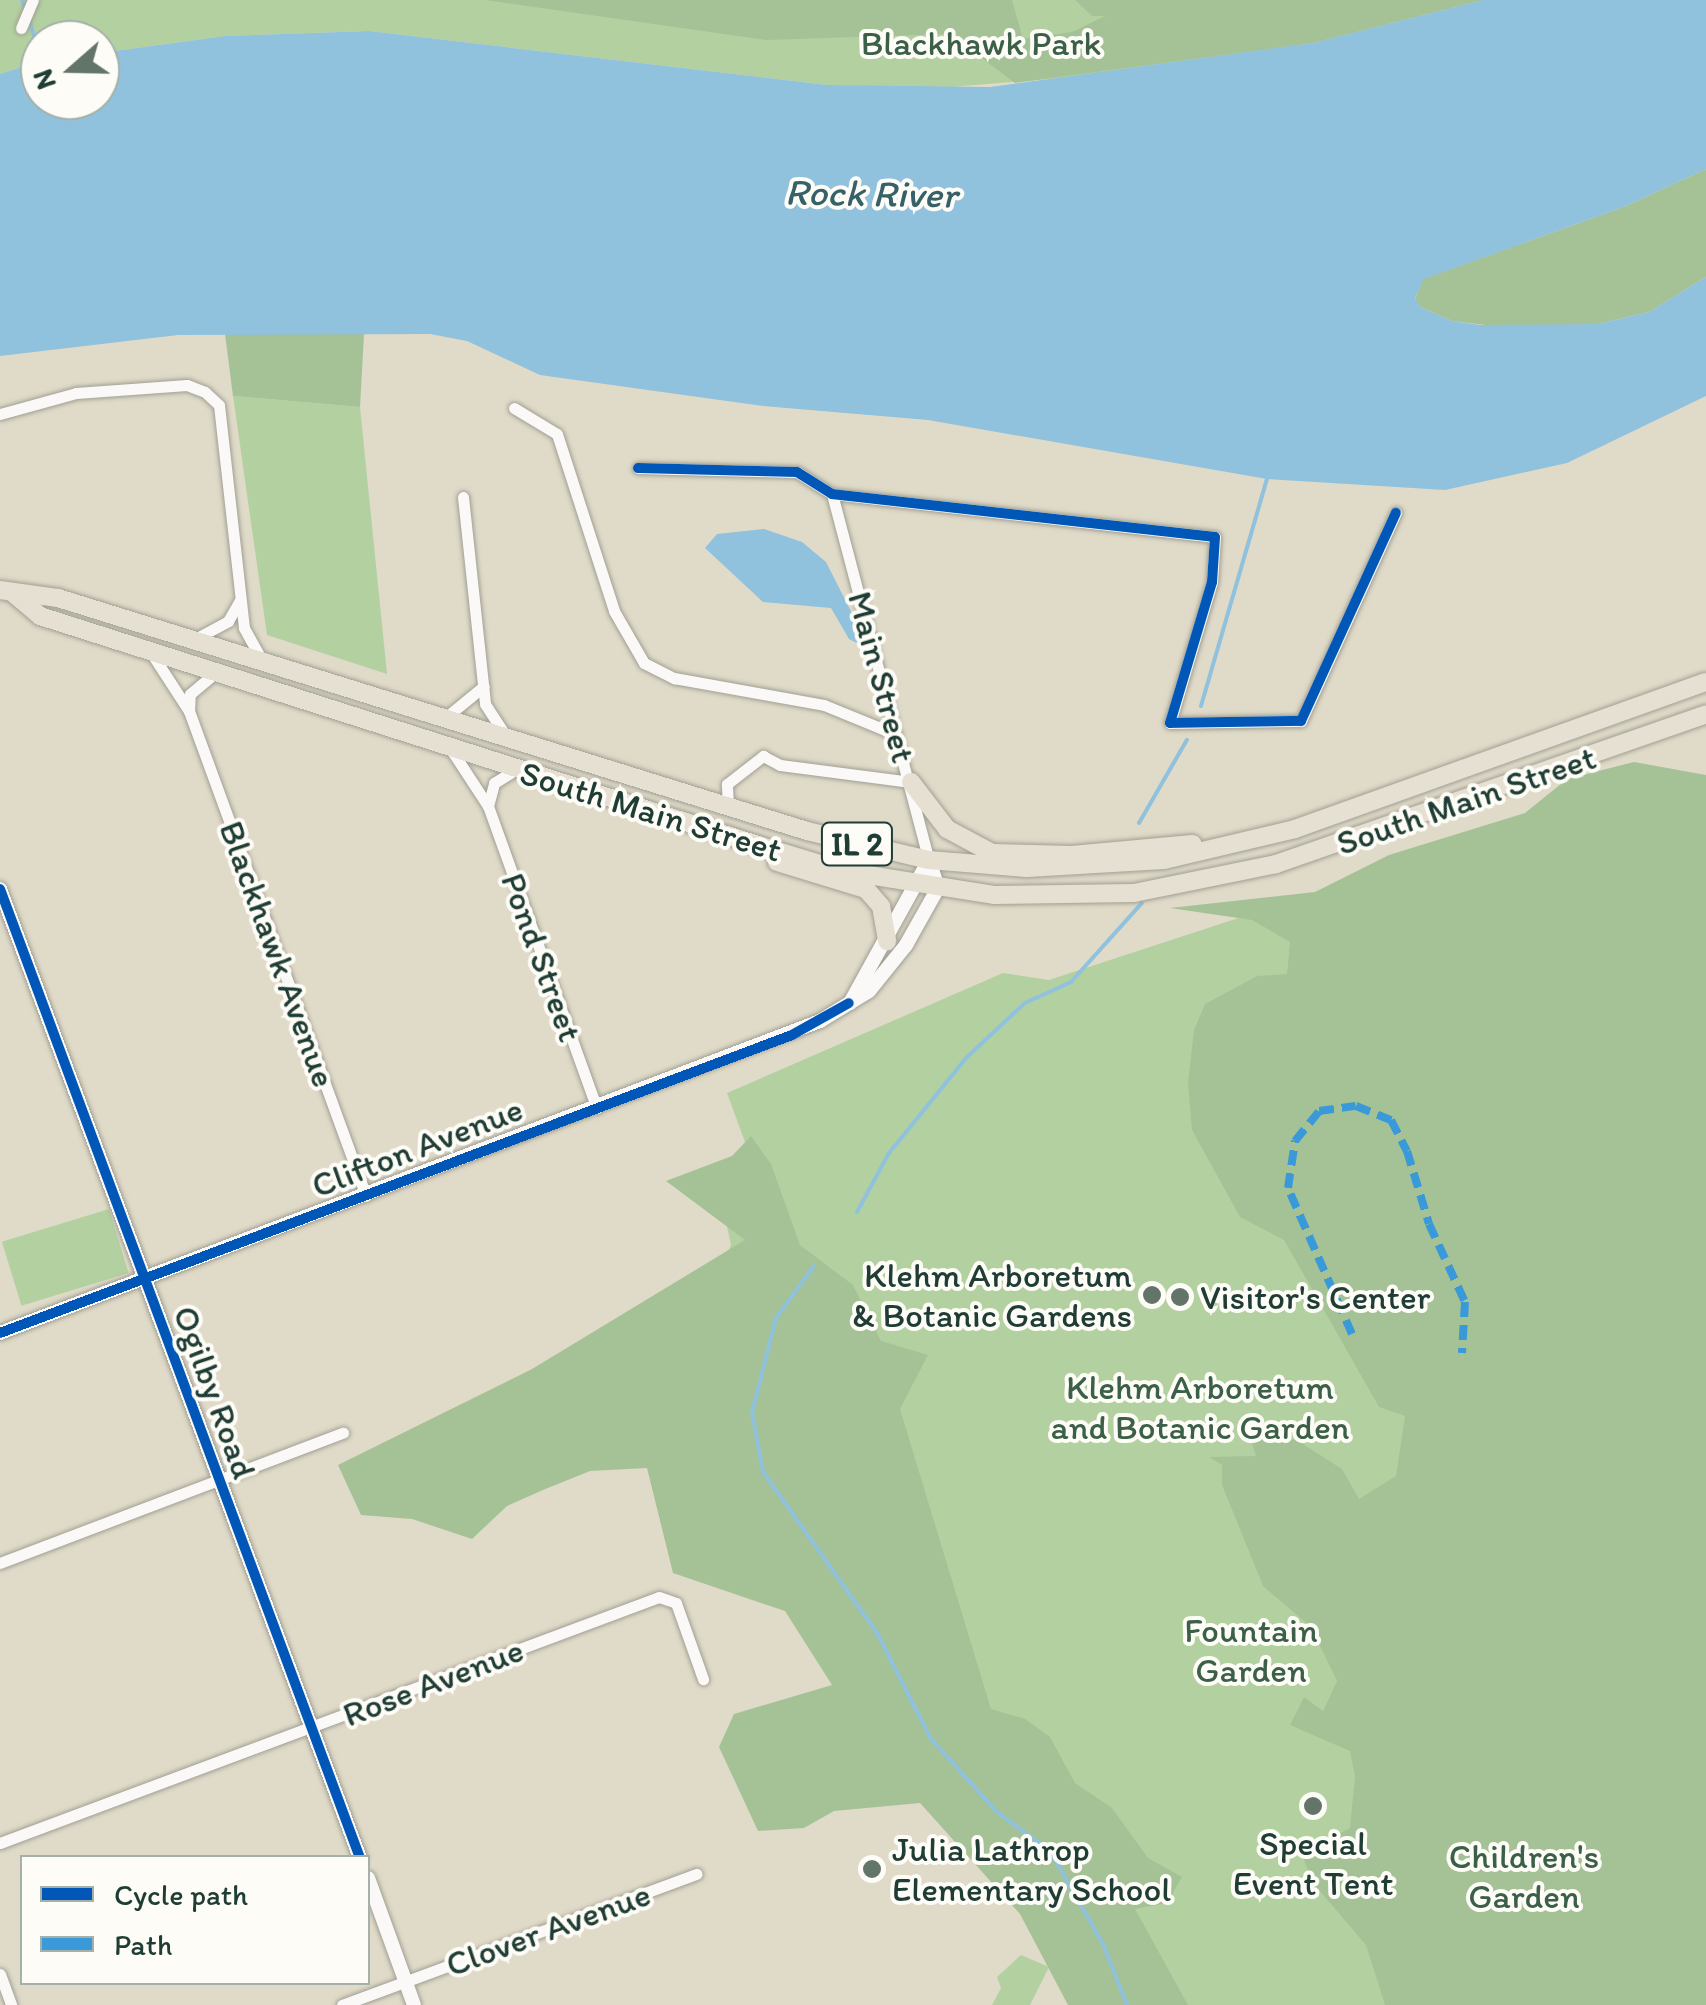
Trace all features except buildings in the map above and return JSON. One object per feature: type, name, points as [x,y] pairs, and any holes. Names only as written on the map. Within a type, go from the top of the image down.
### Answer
[{"type":"main road","name":"South Main Street","points":[[7,592],[58,598],[728,806],[929,860],[1088,866],[1164,860],[1254,840],[1410,790],[1706,682]]},
{"type":"main road","name":"South Main Street","points":[[7,592],[40,616],[449,748],[758,845],[938,888],[1081,896],[1213,880],[1379,831],[1706,714]]},
{"type":"main road","points":[[911,782],[947,829],[992,853],[1072,855],[1254,840]]},
{"type":"main road","points":[[758,845],[777,862],[866,889],[881,906],[887,941]]},
{"type":"street","points":[[0,414],[76,393],[187,385],[219,405],[246,636],[262,661]]},
{"type":"street","points":[[514,408],[557,434],[614,612],[644,663],[674,678],[824,705],[895,734]]},
{"type":"street","points":[[638,468],[797,472],[832,494],[1215,537],[1212,582],[1170,724],[1301,721],[1396,513]]},
{"type":"street","name":"Main Street","points":[[832,494],[929,860]]},
{"type":"street","points":[[463,497],[484,686],[490,716],[506,737]]},
{"type":"street","points":[[193,640],[228,620],[240,600]]},
{"type":"street","name":"Blackhawk Avenue","points":[[149,651],[189,712],[366,1196]]},
{"type":"street","points":[[189,712],[190,694],[216,672]]},
{"type":"street","points":[[444,718],[484,686]]},
{"type":"street","name":"Pond Street","points":[[449,748],[488,806],[597,1108]]},
{"type":"street","points":[[728,806],[727,784],[763,756],[780,765],[911,782]]},
{"type":"street","points":[[488,806],[494,783],[516,769]]},
{"type":"street","points":[[929,860],[938,888]]},
{"type":"street","points":[[850,1003],[929,860]]},
{"type":"street","name":"Clifton Avenue","points":[[0,1333],[792,1034],[850,1003],[891,966],[938,888]]},
{"type":"street","name":"Ogilby Road","points":[[0,889],[359,1855]]},
{"type":"street","points":[[0,1563],[343,1433]]},
{"type":"street","name":"Rose Avenue","points":[[0,1843],[659,1597],[676,1602],[704,1680]]},
{"type":"street","name":"Clover Avenue","points":[[342,2005],[697,1874]]},
{"type":"street","points":[[370,1884],[414,2005]]},
{"type":"street","points":[[0,1974],[11,2005]]},
{"type":"green space","name":"Blackhawk Park","points":[[0,0],[1483,0],[1313,43],[1099,75],[914,90],[827,85],[369,31],[225,36],[120,50],[120,20],[20,20],[20,68],[0,74]]},
{"type":"green space","points":[[485,0],[1012,0],[1023,39],[1072,32],[1105,16],[1092,16],[1075,0],[1483,0],[1313,43],[1015,83],[950,34],[765,40]]},
{"type":"green space","points":[[1706,169],[1706,277],[1649,312],[1598,324],[1502,327],[1452,321],[1420,307],[1415,299],[1423,279],[1626,206]]},
{"type":"green space","points":[[225,334],[364,334],[360,407],[233,396]]},
{"type":"green space","points":[[233,396],[360,407],[387,674],[267,635]]},
{"type":"green space","name":"Children's Garden","points":[[1634,762],[1706,775],[1706,2005],[1385,2005],[1366,1945],[1313,1883],[1302,1855],[1350,1828],[1355,1776],[1350,1751],[1290,1725],[1304,1697],[1323,1711],[1337,1681],[1311,1627],[1263,1586],[1222,1485],[1222,1465],[1209,1457],[1256,1456],[1247,1428],[1280,1443],[1295,1439],[1342,1469],[1359,1499],[1396,1476],[1405,1416],[1379,1407],[1284,1240],[1240,1217],[1192,1130],[1188,1082],[1194,1030],[1205,1004],[1257,976],[1287,974],[1290,942],[1252,920],[1170,908],[1315,892],[1389,855],[1525,813],[1567,779]]},
{"type":"green space","name":"Klehm Arboretum and Botanic Garden","points":[[1470,842],[1706,2005],[1081,2005],[707,1297],[731,1245],[719,1190],[757,1175],[727,1093],[1003,973],[1049,980]]},
{"type":"green space","points":[[751,1136],[771,1164],[800,1245],[853,1285],[881,1341],[928,1355],[900,1409],[991,1709],[1025,1719],[1050,1737],[1075,1783],[1112,1808],[1148,1858],[1182,1877],[1167,1903],[1135,1909],[1188,2005],[1068,2005],[1020,1914],[920,1803],[834,1811],[804,1828],[758,1831],[719,1747],[734,1714],[832,1685],[785,1611],[673,1573],[647,1468],[590,1471],[543,1490],[507,1506],[472,1539],[412,1519],[361,1515],[338,1465],[532,1369],[745,1240],[666,1181],[732,1156]]},
{"type":"green space","points":[[109,1209],[129,1273],[21,1306],[2,1242]]},
{"type":"green space","points":[[1021,1955],[1049,1967],[1030,2005],[992,2005],[1001,1988],[997,1977]]},
{"type":"water","name":"Rock River","points":[[1483,0],[1706,0],[1706,169],[1626,206],[1424,279],[1415,298],[1420,307],[1452,321],[1480,325],[1598,324],[1649,312],[1706,277],[1706,396],[1567,463],[1445,490],[1267,479],[928,420],[763,406],[540,375],[467,341],[430,334],[178,335],[0,356],[0,74],[20,68],[20,120],[120,120],[120,50],[225,36],[369,31],[827,85],[990,87],[1313,43]]},
{"type":"water","points":[[764,529],[802,542],[826,562],[864,637],[859,644],[849,639],[831,608],[763,602],[705,548],[717,534]]},
{"type":"waterway","points":[[22,0],[26,10]]},
{"type":"waterway","points":[[1201,706],[1267,479]]},
{"type":"waterway","points":[[1139,823],[1187,740]]},
{"type":"waterway","points":[[857,1212],[889,1153],[967,1057],[1025,1003],[1071,982],[1142,903]]},
{"type":"waterway","points":[[814,1266],[776,1318],[752,1412],[763,1472],[877,1633],[931,1739],[997,1812],[1050,1851],[1103,1944],[1127,2005]]},
{"type":"marked path","points":[[1352,1334],[1288,1188],[1295,1141],[1319,1111],[1356,1106],[1391,1120],[1407,1151],[1429,1224],[1465,1302],[1462,1353]]},
{"type":"cycle path","points":[[638,468],[797,472],[832,494],[1215,537],[1212,582],[1170,723],[1301,721],[1396,513]]},
{"type":"cycle path","points":[[0,889],[359,1855]]},
{"type":"cycle path","points":[[0,1333],[792,1035],[849,1003]]},
{"type":"place","name":"Klehm Arboretum & Botanic Gardens","points":[[1152,1295]]},
{"type":"place","name":"Visitor's Center","points":[[1180,1297]]},
{"type":"place","name":"Special Event Tent","points":[[1313,1806]]},
{"type":"place","name":"Julia Lathrop Elementary School","points":[[872,1869]]},
{"type":"park label","name":"Fountain Garden","points":[[1251,1650]]}]
